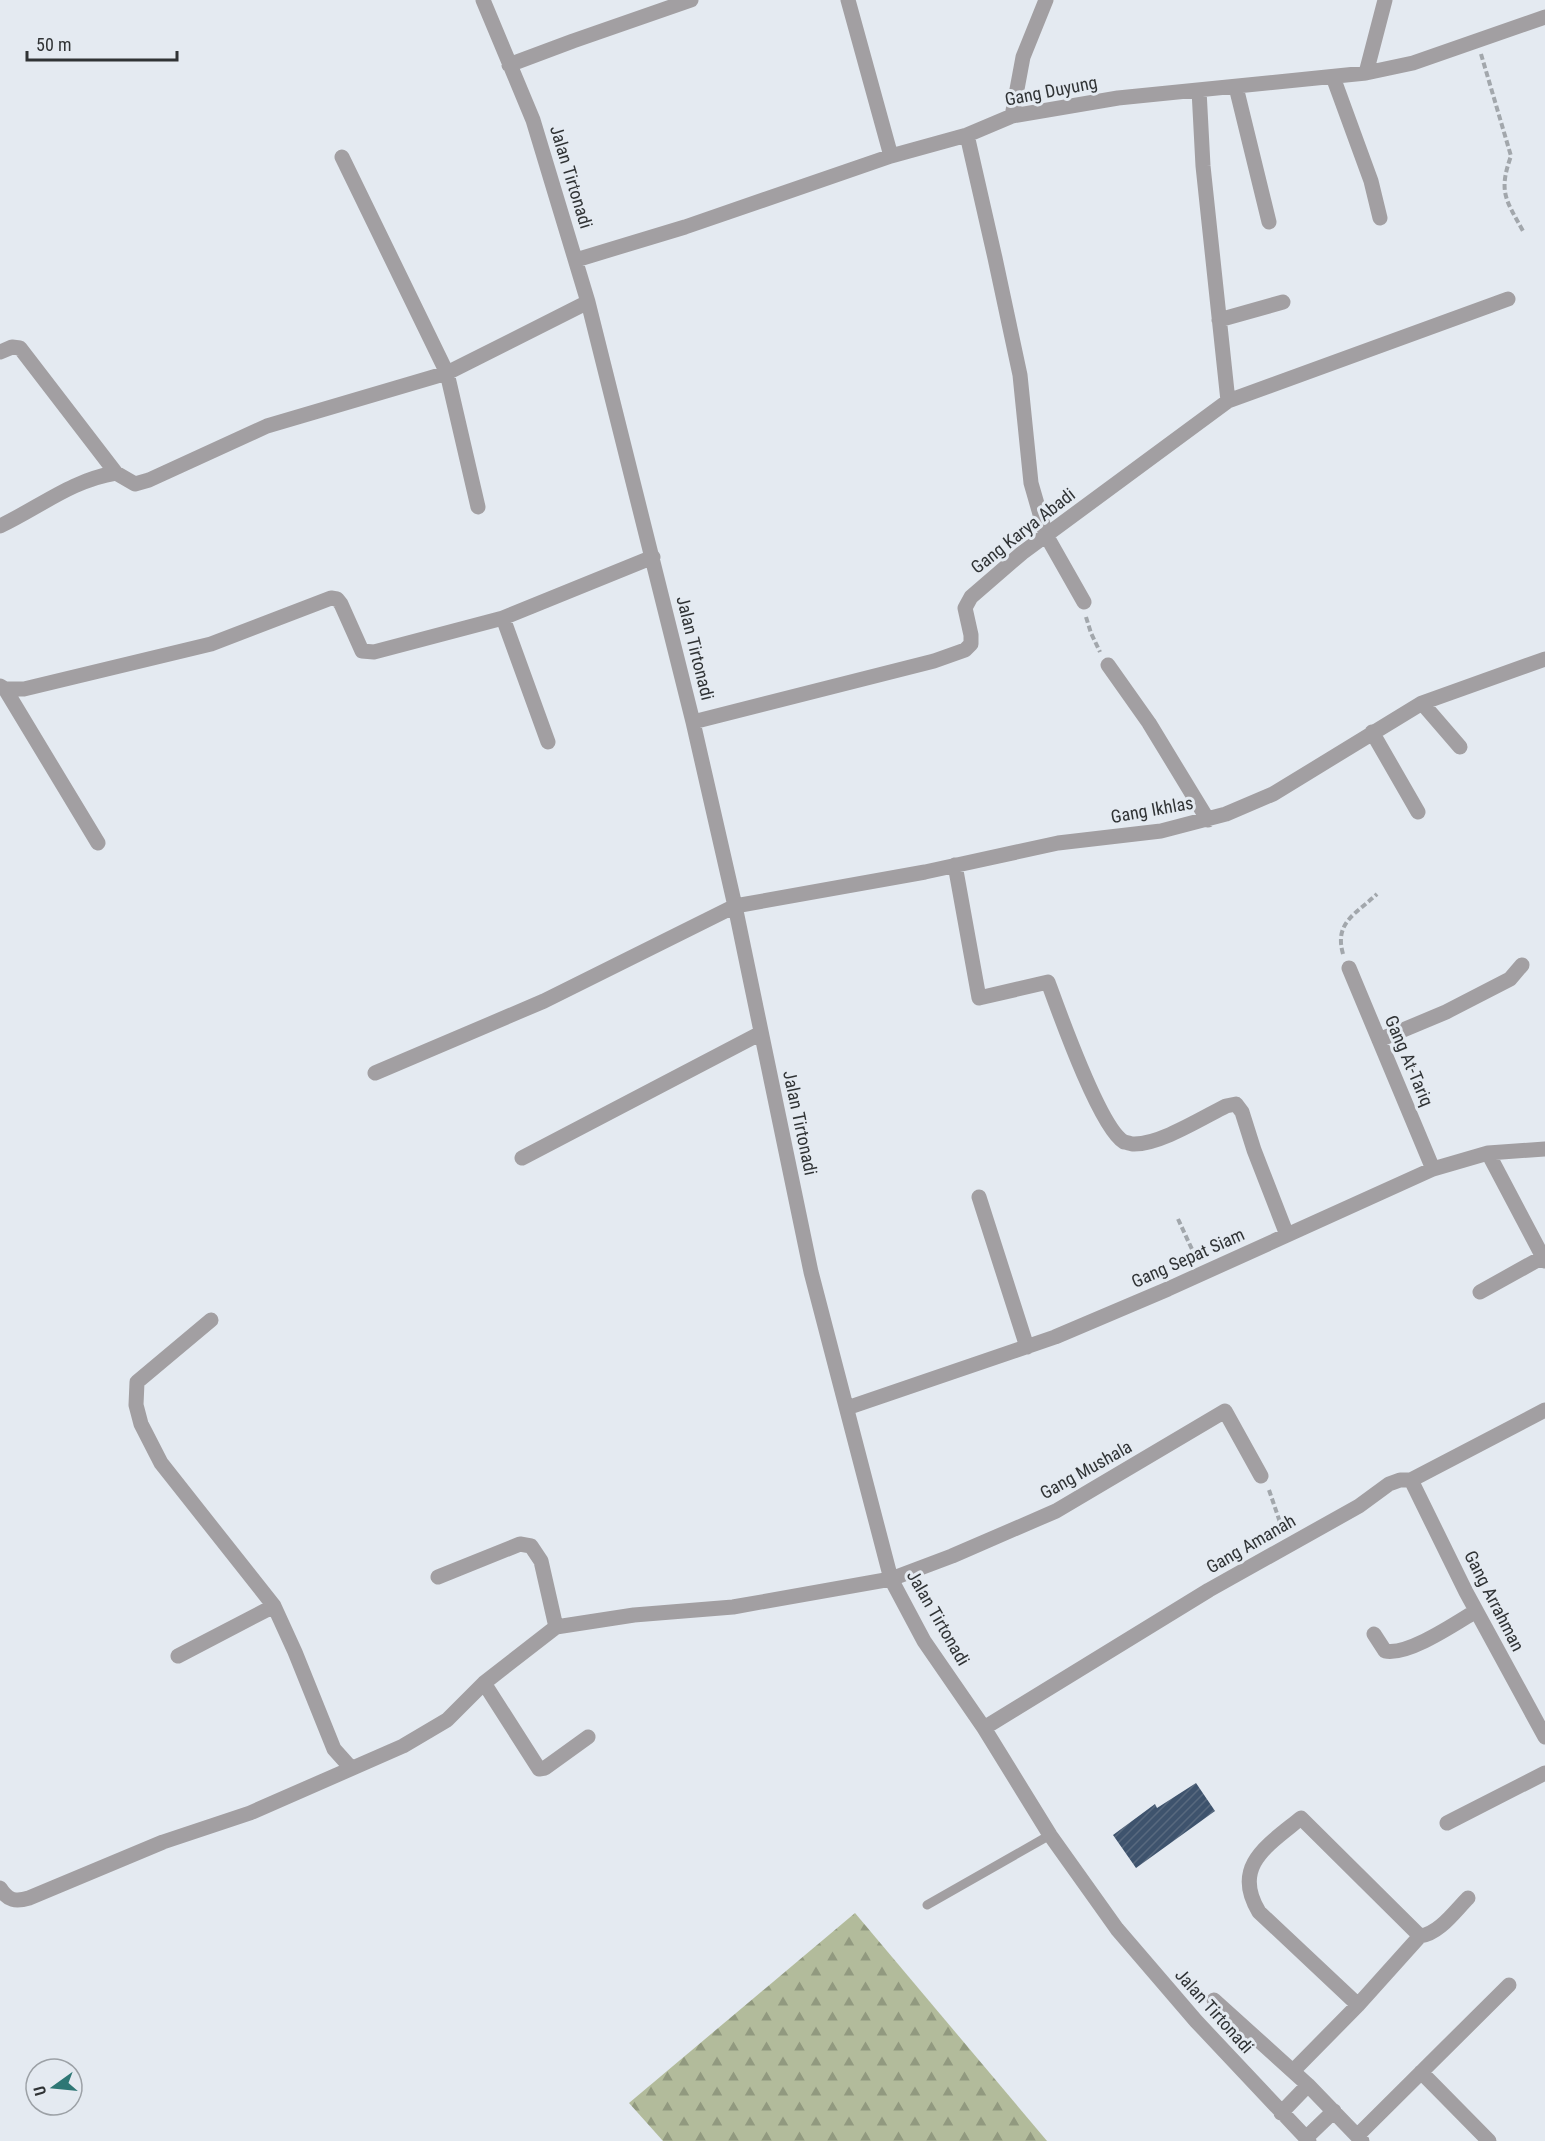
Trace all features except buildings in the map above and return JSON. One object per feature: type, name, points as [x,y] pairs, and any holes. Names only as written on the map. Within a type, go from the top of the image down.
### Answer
[{"type":"street","name":"Jalan Tirtonadi","points":[[483,0],[533,120],[588,302],[693,722],[735,906],[811,1272],[891,1579],[924,1641],[984,1728],[1050,1835],[1124,1937],[1196,2021],[1307,2140]]},
{"type":"street","points":[[509,65],[691,0]]},
{"type":"street","points":[[848,0],[891,156]]},
{"type":"street","points":[[1012,116],[1023,57],[1046,0]]},
{"type":"street","points":[[1366,73],[1385,0]]},
{"type":"street","name":"Gang Duyung","points":[[576,260],[685,227],[891,156],[967,135],[1012,116],[1118,98],[1366,73],[1413,63],[1545,17]]},
{"type":"street","points":[[1333,78],[1371,181],[1380,218]]},
{"type":"street","points":[[1236,87],[1269,222]]},
{"type":"street","points":[[1199,90],[1203,166],[1228,401]]},
{"type":"street","points":[[967,135],[1020,375],[1031,483],[1046,535],[1084,602]]},
{"type":"street","points":[[342,157],[447,373],[478,507]]},
{"type":"street","name":"Gang Karya Abadi","points":[[693,722],[934,661],[965,650],[971,644],[972,635],[964,608],[971,597],[1022,553],[1228,401],[1508,299]]},
{"type":"street","points":[[0,352],[12,347],[20,348],[116,473],[135,484],[149,480],[267,426],[447,373],[588,302]]},
{"type":"street","points":[[1219,320],[1283,302]]},
{"type":"street","points":[[0,526],[78,483],[116,473]]},
{"type":"street","points":[[3,687],[24,689],[211,644],[331,598],[337,599],[341,604],[362,651],[368,652],[503,618],[653,557]]},
{"type":"street","points":[[503,618],[548,742]]},
{"type":"street","name":"Gang Ikhlas","points":[[375,1073],[544,1001],[735,906],[955,865],[1058,843],[1161,831],[1226,814],[1273,794],[1422,703],[1545,659]]},
{"type":"street","points":[[1108,665],[1149,723],[1208,820]]},
{"type":"street","points":[[3,687],[98,843]]},
{"type":"street","points":[[1422,703],[1460,747]]},
{"type":"street","points":[[1372,732],[1418,812]]},
{"type":"street","points":[[955,865],[979,998],[1048,982],[1066,1033],[1097,1102],[1113,1130],[1125,1142],[1134,1144],[1168,1135],[1226,1106],[1236,1104],[1242,1112],[1287,1235]]},
{"type":"street","points":[[1379,1040],[1446,1012],[1510,979],[1522,965]]},
{"type":"street","name":"Gang At-Tariq","points":[[1348,968],[1433,1168]]},
{"type":"street","points":[[522,1158],[761,1033]]},
{"type":"street","name":"Gang Sepat Siam","points":[[847,1408],[1055,1337],[1433,1168],[1488,1153],[1545,1149]]},
{"type":"street","points":[[1480,1292],[1544,1259],[1488,1153]]},
{"type":"street","points":[[979,1197],[1027,1347]]},
{"type":"street","points":[[211,1320],[136,1382],[136,1405],[141,1424],[162,1462],[274,1606],[334,1749],[351,1768]]},
{"type":"street","name":"Gang Amanah","points":[[984,1728],[1209,1590],[1359,1506],[1389,1484],[1400,1480],[1411,1480],[1545,1410]]},
{"type":"street","name":"Gang Mushala","points":[[891,1579],[952,1556],[1056,1511],[1225,1411],[1261,1476]]},
{"type":"street","name":"Gang Arrahman","points":[[1411,1480],[1476,1611],[1545,1737]]},
{"type":"street","points":[[438,1576],[520,1544],[531,1546],[541,1561],[556,1627]]},
{"type":"street","points":[[0,1888],[11,1900],[29,1898],[163,1842],[249,1813],[403,1746],[447,1720],[484,1683],[556,1627],[634,1615],[733,1607],[891,1579]]},
{"type":"street","points":[[178,1656],[274,1606]]},
{"type":"street","points":[[1374,1634],[1385,1651],[1392,1652],[1431,1639],[1476,1611]]},
{"type":"street","points":[[484,1683],[538,1769],[545,1768],[588,1737]]},
{"type":"street","points":[[1448,1823],[1545,1773]]},
{"type":"street","points":[[1358,2005],[1259,1912],[1250,1898],[1247,1879],[1254,1862],[1271,1843],[1302,1818],[1420,1936]]},
{"type":"street","points":[[1293,2071],[1358,2005],[1420,1936],[1435,1930],[1468,1898]]},
{"type":"street","points":[[1214,2000],[1308,2085],[1360,2138],[1421,2072],[1509,1984]]},
{"type":"street","points":[[1421,2072],[1489,2141]]},
{"type":"street","points":[[1281,2113],[1308,2085]]},
{"type":"street","points":[[1307,2140],[1334,2111]]},
{"type":"lane","points":[[927,1905],[1050,1835]]},
{"type":"path","points":[[1477,39],[1510,156],[1505,172],[1505,197],[1523,231]]},
{"type":"path","points":[[1084,602],[1091,633],[1108,665]]},
{"type":"path","points":[[1348,968],[1339,936],[1342,927],[1377,894]]},
{"type":"path","points":[[1178,1219],[1203,1272]]},
{"type":"path","points":[[1261,1476],[1278,1513],[1287,1546]]},
{"type":"green space","points":[[855,1913],[1047,2141],[663,2141],[629,2103]]}]
